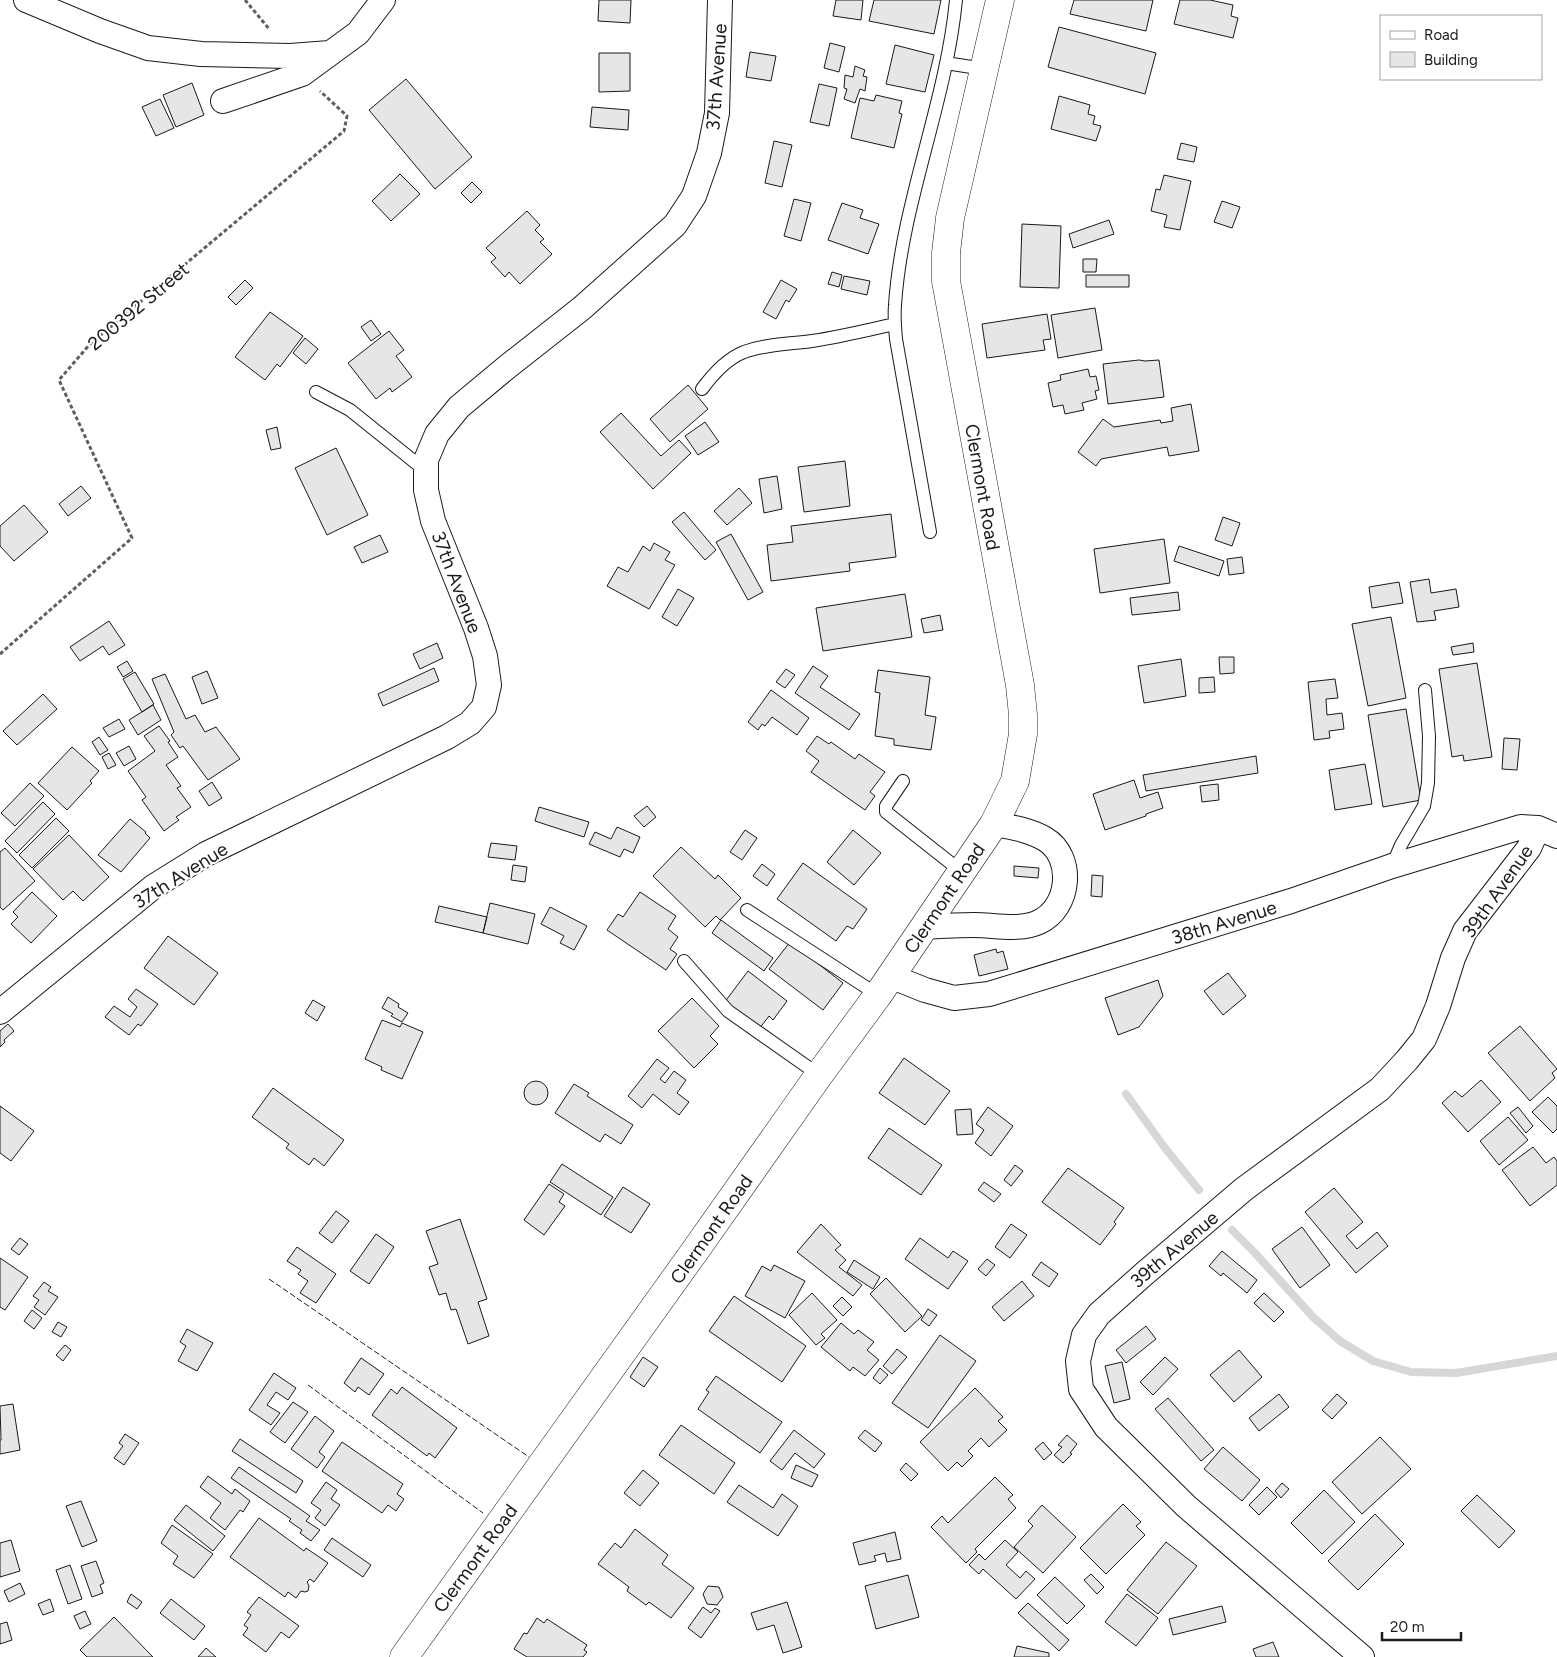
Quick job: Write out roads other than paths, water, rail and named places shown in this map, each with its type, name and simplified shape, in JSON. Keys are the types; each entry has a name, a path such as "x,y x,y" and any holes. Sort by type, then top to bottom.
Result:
{"street":[{"path":"26,0 100,31 148,48 201,54 290,56 330,53"},
{"path":"223,101 302,74 358,32 383,0"},
{"name":"37th Avenue","path":"0,1012 153,887 206,854 447,737 470,723 484,707 489,685 485,656 434,521 426,490 426,460 437,434 459,407 507,366 582,308 675,224 694,196 709,153 717,113 720,0"},
{"name":"Clermont Road","path":"404,1657 884,986 994,824 1016,780 1023,740 1024,715 1020,685 946,281 946,253 950,218 1000,0"},
{"path":"924,927 976,925 1023,927 1039,922 1052,913 1064,891 1064,864 1060,854 1046,840 1018,829 994,824"},
{"name":"38th Avenue","path":"884,986 925,990 954,998 989,994 1291,901 1392,866 1521,827 1547,832"},
{"name":"39th Avenue","path":"1362,1657 1186,1506 1106,1428 1081,1389 1078,1361 1084,1335 1099,1314 1244,1189 1380,1089 1407,1060 1428,1031 1453,958 1465,931 1529,848 1547,832"}],"lane":[{"path":"930,532 896,339 894,307 913,191 937,106 951,43 956,0"},
{"path":"946,63 984,69"},
{"path":"702,389 715,372 729,360 744,352 770,346 839,336 895,324"},
{"path":"316,392 350,410 426,471"},
{"path":"1392,866 1401,845 1424,806 1428,783 1429,736 1425,690"},
{"path":"903,781 886,806 886,812 962,872"},
{"path":"747,910 884,986"},
{"path":"684,961 726,1009 819,1075"}],"waterway":[{"path":"1126,1094 1165,1148 1199,1190"},
{"path":"1232,1230 1313,1317 1340,1341 1373,1361 1411,1372 1456,1373 1557,1356"}]}
